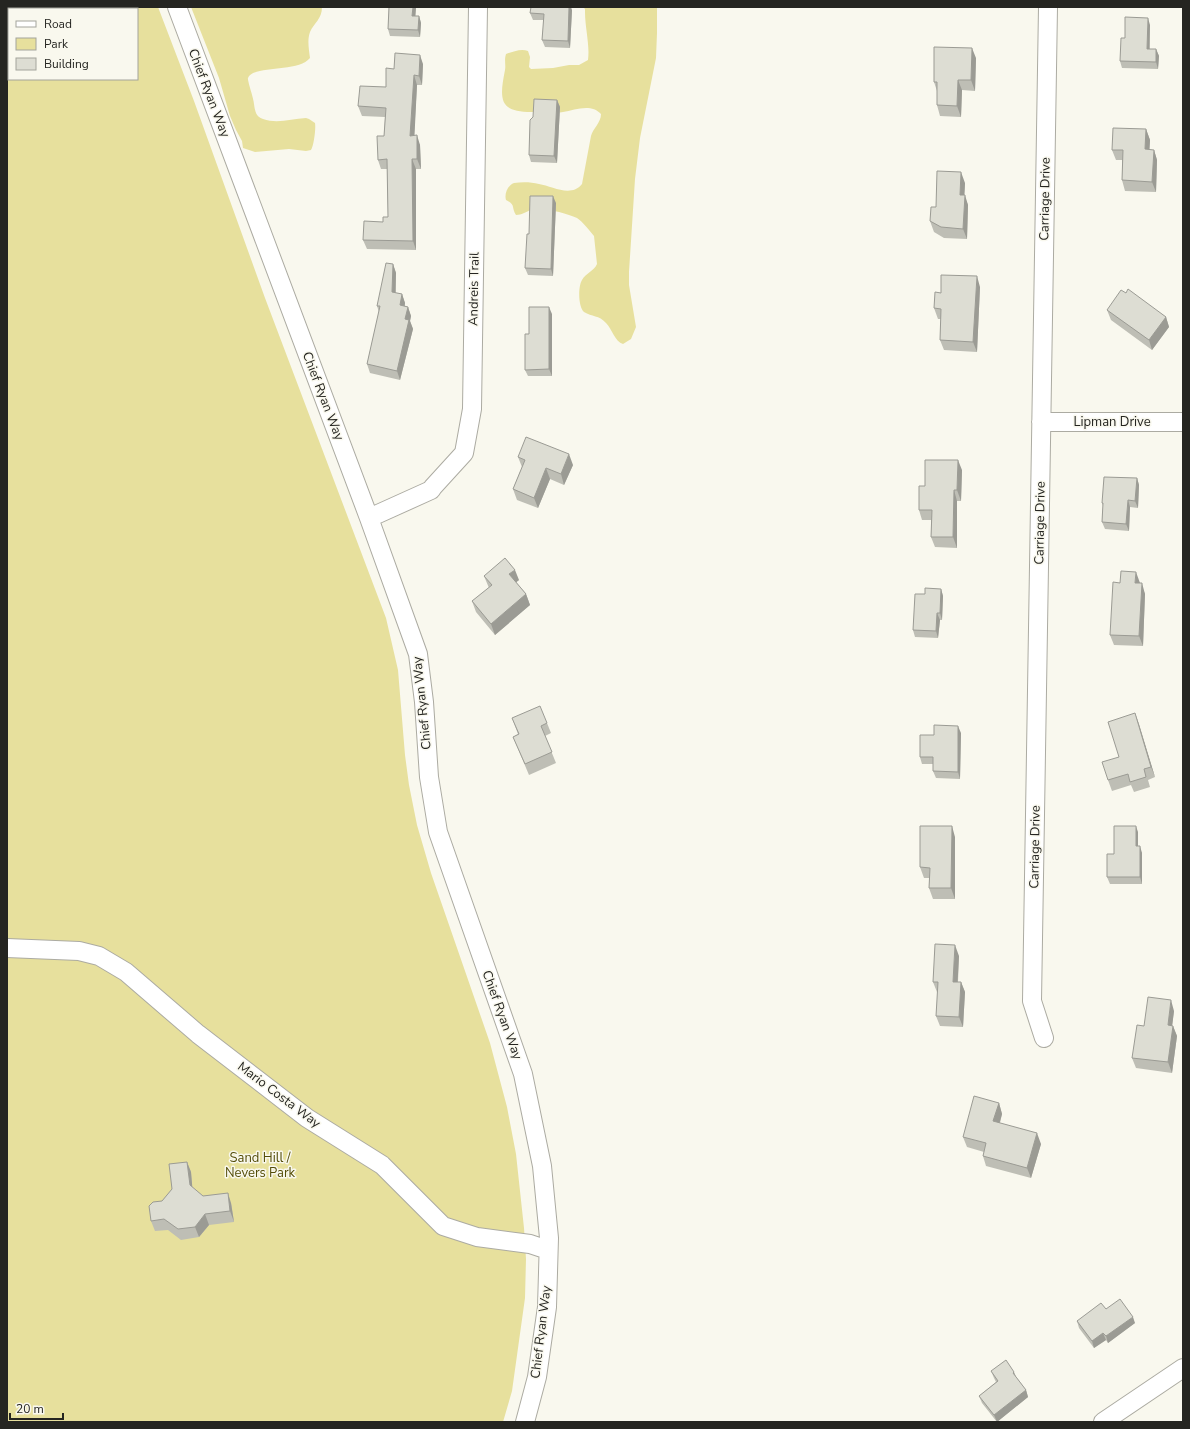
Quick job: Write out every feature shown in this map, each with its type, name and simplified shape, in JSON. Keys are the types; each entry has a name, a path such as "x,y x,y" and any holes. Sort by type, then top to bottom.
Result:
{"street":[{"name":"Chief Ryan Way","path":"177,7 369,518 418,654 424,702 429,777 438,832 523,1074 542,1166 548,1238 547,1307 538,1369 525,1422"},
{"name":"Andreis Trail","path":"369,518 431,490 464,453 472,409 478,7"},
{"name":"Carriage Drive","path":"1044,1038 1032,1000 1048,7"},
{"name":"Lipman Drive","path":"1041,422 1183,422"},
{"name":"Mario Costa Way","path":"7,948 79,951 99,956 126,972 198,1034 307,1118 382,1165 443,1226 478,1237 530,1244 548,1250"},
{"path":"1104,1422 1183,1368"}],"green space":[{"name":"Sand Hill / Nevers Park","path":"7,7 158,7 194,101 265,298 386,618 398,670 405,755 417,825 431,873 490,1043 507,1107 516,1154 526,1259 525,1298 512,1391 503,1422 7,1422"},
{"path":"191,7 322,7 321,15 309,35 308,45 310,58 304,63 296,66 258,72 251,74 248,78 255,111 261,118 279,121 306,118 315,123 311,150 306,151 289,149 255,152 243,148 242,141 230,116 219,78"},
{"path":"583,7 657,7 656,58 640,138 635,179 629,285 636,327 631,339 623,344 618,341 603,320 584,312 581,306 579,296 581,283 597,264 594,236 577,218 561,212 536,209 516,215 512,205 506,200 508,188 514,183 533,183 567,191 578,188 582,184 591,136 600,120 601,114 588,108 556,113 523,112 514,110 504,103 502,89 505,56 511,52 520,50 528,51 530,57 529,67 531,69 579,65 588,60 585,9"}],"building":[{"path":"389,7 413,7 412,16 419,16 418,30 388,29"},
{"path":"531,7 569,7 568,41 542,40 544,14 530,13"},
{"path":"1125,17 1148,18 1147,49 1156,49 1156,62 1120,61 1121,38 1125,38"},
{"path":"934,47 972,48 971,80 958,80 957,106 937,105 937,82 934,82"},
{"path":"395,53 420,55 419,76 414,75 410,136 417,135 417,159 412,159 413,241 363,240 364,221 383,222 383,217 388,217 387,159 378,160 377,136 384,136 386,108 358,106 360,86 386,87 386,68 394,69"},
{"path":"534,99 557,100 554,156 529,155 530,120 533,117"},
{"path":"1113,128 1146,129 1145,149 1154,150 1152,182 1122,180 1123,150 1112,150"},
{"path":"937,171 961,172 960,195 965,195 963,229 941,227 930,221 931,207 936,207"},
{"path":"530,196 553,196 551,269 525,268 527,234 529,234"},
{"path":"386,263 393,264 392,292 402,294 400,305 408,307 405,319 409,320 397,371 367,364 380,306 377,306"},
{"path":"941,275 977,276 973,342 940,340 941,309 934,308 935,292 941,293"},
{"path":"1128,289 1166,317 1149,340 1107,310 1121,290 1126,293"},
{"path":"529,307 549,307 549,369 525,370 525,334 529,334"},
{"path":"526,437 569,454 561,474 546,468 534,498 513,489 525,460 518,457"},
{"path":"925,460 958,460 957,490 954,490 953,537 931,537 932,510 919,510 919,486 925,486"},
{"path":"1104,477 1137,478 1135,501 1128,500 1126,524 1102,522"},
{"path":"505,558 515,570 509,574 526,594 491,624 472,601 492,585 484,576"},
{"path":"1121,571 1136,572 1135,583 1142,583 1139,636 1110,635 1113,582 1120,583"},
{"path":"925,588 941,589 940,613 937,613 936,631 913,630 915,594 925,594"},
{"path":"540,706 547,723 541,726 552,752 525,764 513,737 519,734 512,718"},
{"path":"1135,713 1151,767 1144,769 1146,777 1130,782 1128,774 1108,780 1102,762 1119,757 1108,722"},
{"path":"934,725 958,726 958,772 933,771 933,757 920,757 920,735 934,735"},
{"path":"920,826 952,826 951,888 929,888 930,868 920,867"},
{"path":"1114,826 1136,826 1136,846 1140,846 1140,877 1107,877 1107,854 1114,854"},
{"path":"935,944 955,945 953,982 961,982 959,1017 936,1016 938,982 933,982"},
{"path":"1148,997 1171,1000 1168,1025 1173,1026 1168,1062 1132,1058 1137,1025 1144,1026"},
{"path":"974,1096 999,1103 993,1121 1037,1133 1027,1168 983,1156 986,1143 963,1137"},
{"path":"187,1162 190,1185 203,1196 228,1193 230,1211 205,1214 195,1227 178,1229 164,1219 151,1221 149,1206 153,1202 162,1201 172,1189 169,1164"},
{"path":"1120,1299 1133,1317 1106,1336 1103,1333 1092,1341 1077,1321 1101,1303 1106,1309"},
{"path":"1006,1360 1014,1372 1013,1373 1026,1390 994,1415 979,1396 998,1381 991,1371"}]}
